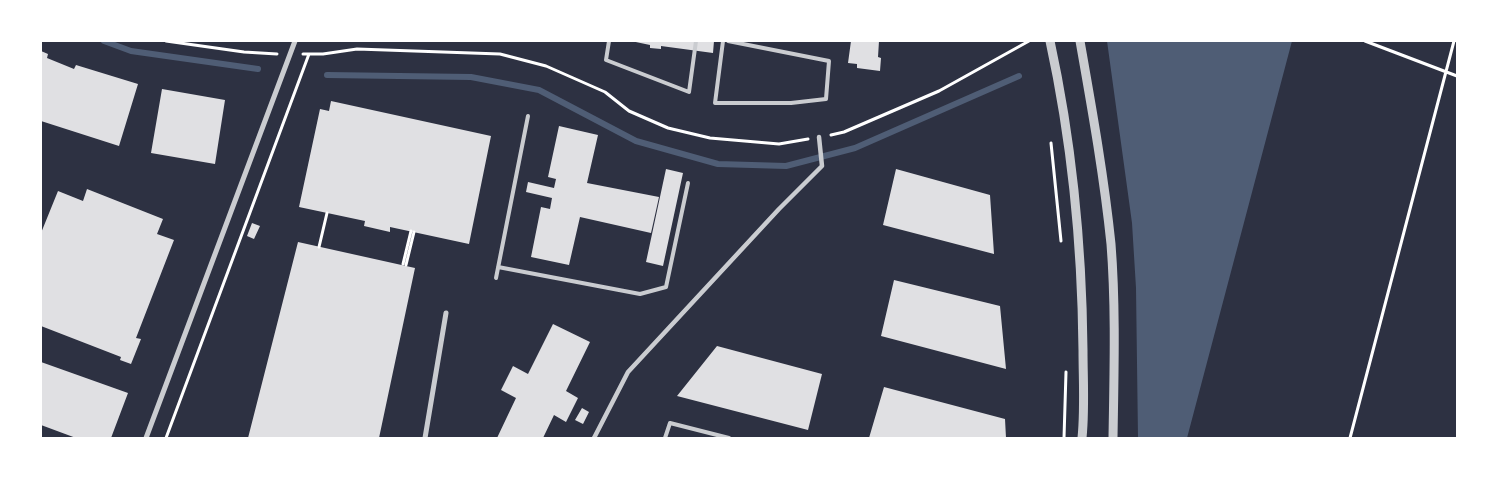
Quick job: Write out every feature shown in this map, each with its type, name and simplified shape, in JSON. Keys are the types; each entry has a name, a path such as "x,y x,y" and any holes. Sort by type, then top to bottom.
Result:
{"street":[{"path":"146,438 295,41"},
{"path":"1050,41 1062,94 1072,168 1082,292 1082,438"},
{"path":"1080,41 1099,145 1111,245 1114,336 1113,438"},
{"path":"594,438 628,372 772,216 822,166 820,137"},
{"path":"425,438 446,313"}],"lane":[{"path":"609,41 606,60 688,92 696,41"},
{"path":"723,41 714,103 791,103 826,99 829,61 728,41"},
{"path":"496,278 528,116"},
{"path":"498,267 640,294 666,287 688,183"},
{"path":"665,438 670,423 729,438"}],"path":[{"path":"166,41 244,52 290,54 357,49 500,54 546,66 605,92 629,111 668,128 710,138 779,144 844,132 939,91 1029,41"},
{"path":"1365,41 1457,76"},
{"path":"1350,438 1454,41"},
{"path":"166,438 309,54"},
{"path":"1050,136 1061,242"},
{"path":"319,247 327,213"},
{"path":"404,265 412,232"},
{"path":"1064,438 1066,368"}],"water":[{"path":"1107,41 1292,41 1187,438 1138,438 1136,288 1132,223"}],"building":[{"path":"631,41 714,41 713,53 661,46 661,49 650,48 650,45"},
{"path":"851,41 879,41 878,57 881,58 880,71 857,68 857,64 848,63"},
{"path":"41,51 48,54 47,58 74,69 76,65 138,84 119,146 41,121"},
{"path":"162,89 225,100 215,164 151,153"},
{"path":"331,101 491,136 469,244 390,227 390,232 364,226 365,221 299,207 320,109 329,111"},
{"path":"559,126 598,135 587,183 659,197 651,233 580,217 569,265 531,257 541,207 550,209 552,198 526,192 528,182 554,188 556,179 548,177"},
{"path":"666,169 683,173 663,266 646,262"},
{"path":"896,169 990,195 994,254 883,225"},
{"path":"87,189 163,219 157,234 174,240 136,338 141,339 131,364 120,360 121,357 41,326 41,233 58,191 83,201"},
{"path":"252,223 260,226 254,239 247,236"},
{"path":"298,242 415,268 379,438 248,438"},
{"path":"894,280 1000,306 1006,369 881,336"},
{"path":"553,324 590,342 566,391 578,398 566,422 554,415 543,438 497,438 516,398 501,390 513,366 528,374"},
{"path":"717,346 822,374 808,430 677,396"},
{"path":"41,362 128,393 111,438 76,438 41,425"},
{"path":"884,387 1005,419 1006,438 869,438"},
{"path":"582,408 589,412 583,424 575,420"}],"waterway":[{"path":"104,41 131,51 258,69"},
{"path":"327,75 471,77 539,90 636,141 718,164 786,166 855,148 1019,76"}]}
